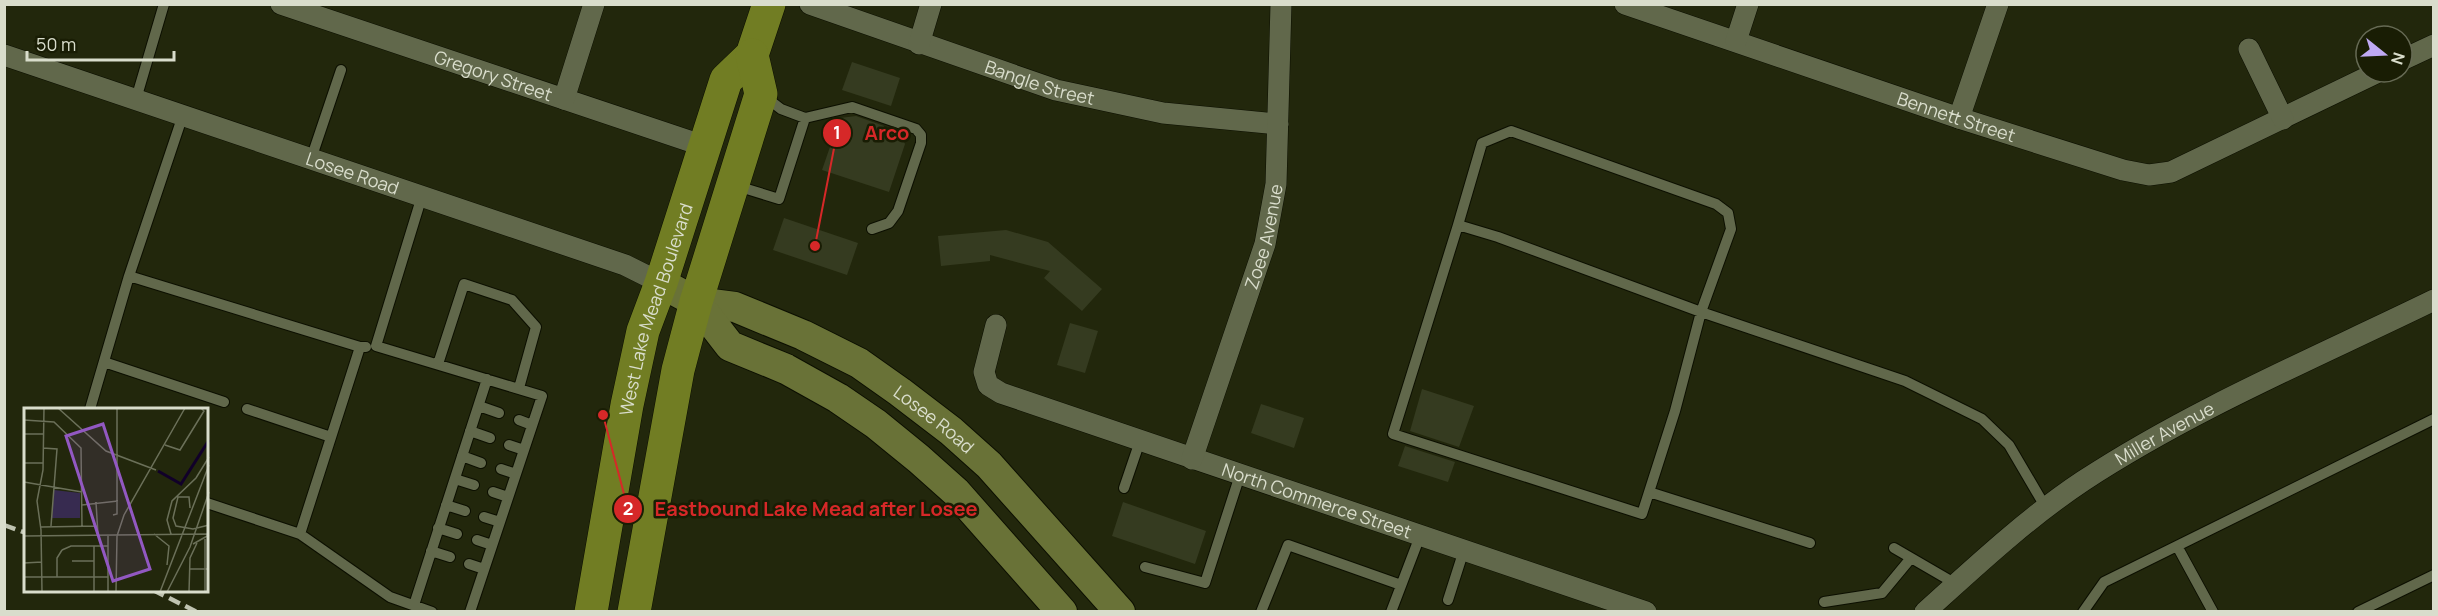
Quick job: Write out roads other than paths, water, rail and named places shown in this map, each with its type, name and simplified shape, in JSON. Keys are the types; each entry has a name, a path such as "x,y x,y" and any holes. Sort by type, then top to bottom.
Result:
{"main road":[{"name":"West Lake Mead Boulevard","path":"591,612 627,405 643,331 661,283 726,80 752,56 769,4"},
{"path":"752,56 761,94"},
{"name":"West Lake Mead Boulevard","path":"634,612 678,370 696,302 761,94"},
{"name":"Losee Road","path":"661,283 696,302 735,307 802,335 859,363 900,392 951,431 989,465 1120,612"},
{"name":"Losee Road","path":"696,302 730,346 786,369 838,398 876,424 920,459 956,492 1062,612"}],"street":[{"name":"Gregory Street","path":"281,4 704,146"},
{"path":"564,99 594,4"},
{"name":"Bangle Street","path":"810,4 1056,90 1163,113 1278,124"},
{"path":"919,44 931,4"},
{"name":"Zoee Avenue","path":"1192,459 1265,244 1276,184 1281,4"},
{"name":"Bennett Street","path":"1625,4 1959,118 2123,170 2149,175 2171,172 2354,84"},
{"path":"1736,41 1748,4"},
{"path":"1959,118 1998,4"},
{"path":"2414,54 2433,45"},
{"path":"2249,50 2283,119"},
{"name":"Losee Road","path":"4,55 625,265 661,283"},
{"name":"Miller Avenue","path":"1925,612 2007,538 2046,508 2081,483 2163,432 2433,300"},
{"name":"North Commerce Street","path":"996,325 984,372 988,385 1001,393 1646,612"}],"lane":[{"path":"136,99 164,4"},
{"path":"311,159 341,70"},
{"path":"761,94 781,109 805,118 852,107 916,129 921,135 921,143 898,211 889,223 872,229"},
{"path":"90,408 129,276 183,115"},
{"path":"733,185 779,199 805,118"},
{"path":"1511,131 1716,204 1728,213 1731,229 1701,312 1675,411 1642,513 1393,434 1482,143 1511,131"},
{"path":"376,346 422,196"},
{"path":"1458,225 1498,237 1701,312 1905,381 1982,419 2009,445 2046,508"},
{"path":"129,276 360,347 376,346 542,396 470,612"},
{"path":"438,364 464,284 512,300 536,327 519,388"},
{"path":"300,534 360,347"},
{"path":"104,362 224,402"},
{"path":"414,605 487,379"},
{"path":"479,406 499,413"},
{"path":"247,409 331,437"},
{"path":"2083,612 2104,582 2433,419"},
{"path":"519,420 532,425"},
{"path":"470,431 490,438"},
{"path":"1124,488 1140,441"},
{"path":"509,445 524,450"},
{"path":"462,456 481,463"},
{"path":"501,469 516,474"},
{"path":"1144,567 1205,583 1240,475"},
{"path":"455,478 474,485"},
{"path":"493,492 508,497"},
{"path":"1649,492 1810,543"},
{"path":"208,503 300,534 390,597 432,612"},
{"path":"446,505 465,511"},
{"path":"484,518 500,522"},
{"path":"438,528 457,534"},
{"path":"1390,612 1420,536"},
{"path":"477,540 492,545"},
{"path":"1261,612 1288,545 1401,585"},
{"path":"2177,546 2213,612"},
{"path":"1894,548 1956,584"},
{"path":"1448,600 1464,550"},
{"path":"431,551 450,557"},
{"path":"1824,602 1882,593 1911,558"},
{"path":"469,564 484,569"},
{"path":"2358,612 2433,575"}],"railway":[{"path":"4,525 24,532"},
{"path":"157,592 197,612"}],"place":[{"name":"Arco","path":"815,246"},
{"name":"Eastbound Lake Mead after Losee","path":"603,415"}]}
